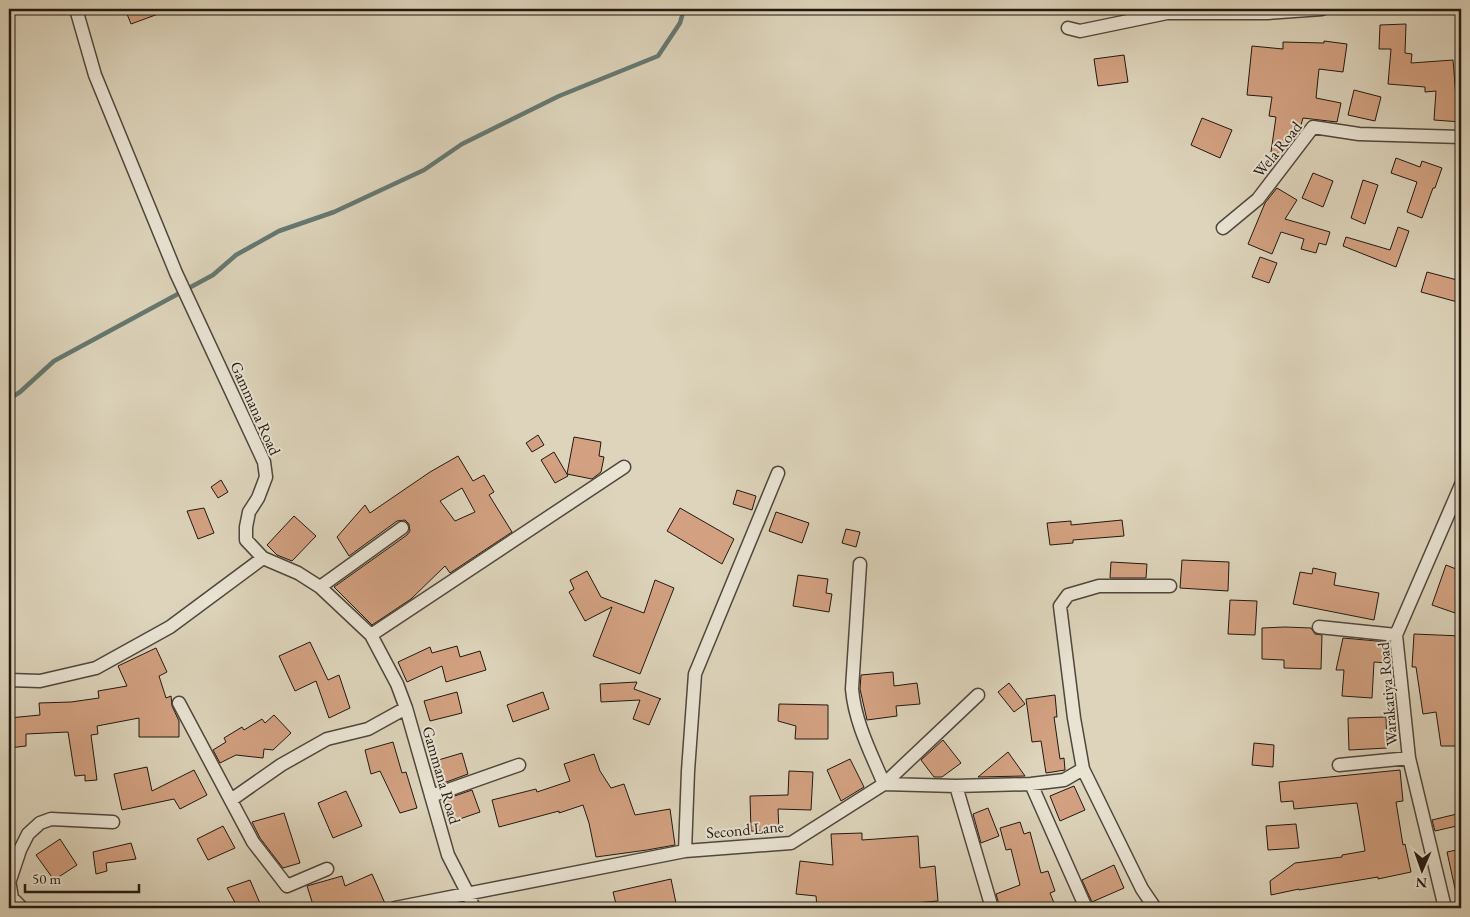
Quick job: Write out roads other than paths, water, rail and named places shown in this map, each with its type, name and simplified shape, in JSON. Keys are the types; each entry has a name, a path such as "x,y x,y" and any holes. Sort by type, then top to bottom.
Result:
{"street":[{"name":"Gammana Road","path":"76,9 95,75 184,291 264,462 266,477 258,498 248,512 246,540 263,558 298,573 320,587 371,635 397,684 406,708 448,855 474,908"},
{"path":"1068,28 1080,31 1167,13 1267,13 1322,9"},
{"name":"Wela Road","path":"1223,228 1258,199 1313,127 1359,134 1461,137"},
{"path":"371,635 624,468"},
{"path":"685,851 688,771 695,674 778,473"},
{"name":"Warakatiya Road","path":"1445,908 1409,758 1396,635 1461,485"},
{"path":"320,587 402,528"},
{"path":"9,680 40,681 96,668 170,627 263,558"},
{"path":"860,564 852,689 854,707 862,732 884,784 956,786 1031,784 1064,780 1083,769"},
{"path":"1155,908 1142,889 1083,769 1074,718 1060,606 1068,595 1099,586 1170,586"},
{"path":"1319,627 1396,635"},
{"name":"Second Lane","path":"396,908 685,851 791,843 884,784 978,695"},
{"path":"179,703 253,842 287,886 327,868"},
{"path":"231,800 281,765 327,740 368,729 406,708"},
{"path":"1339,765 1409,758"},
{"path":"431,796 519,765"},
{"path":"1031,784 1086,908"},
{"path":"956,786 992,908"},
{"path":"22,908 12,898 9,882 20,850 28,834 40,823 51,819 112,822"}],"waterway":[{"path":"9,399 20,392 54,361 213,275 236,255 279,231 334,212 424,170 462,144 559,96 658,56 680,23 684,9"}]}
